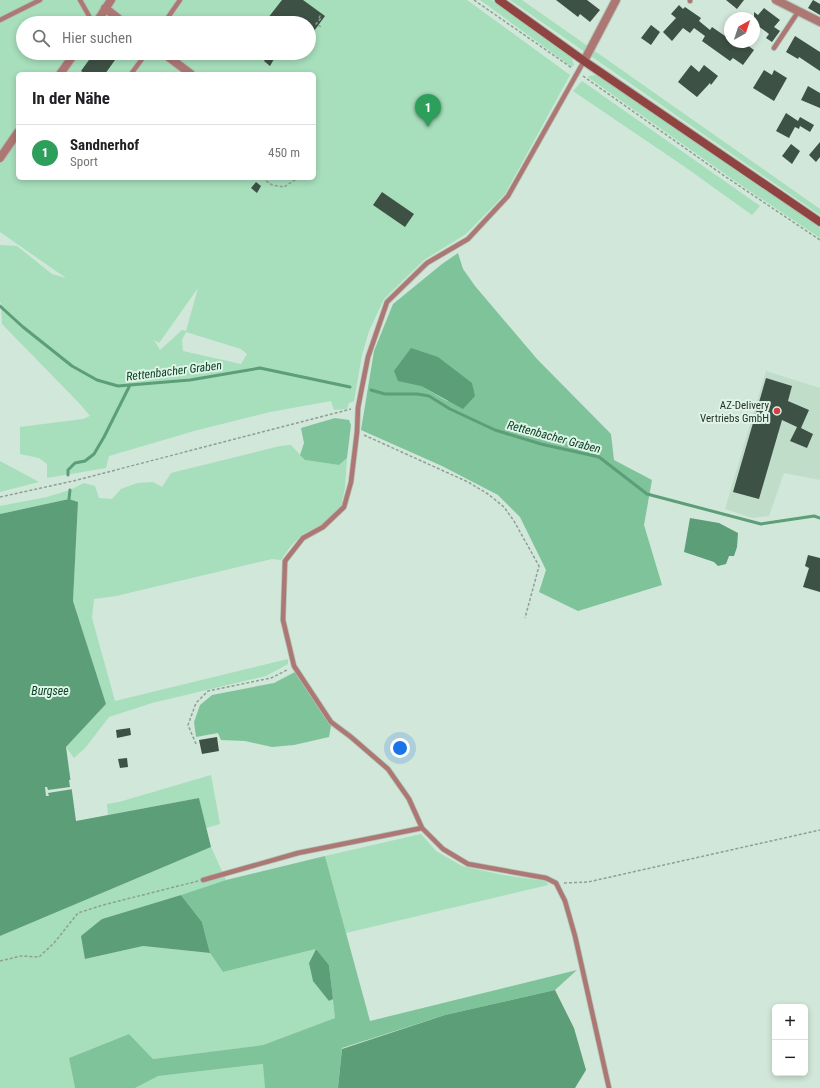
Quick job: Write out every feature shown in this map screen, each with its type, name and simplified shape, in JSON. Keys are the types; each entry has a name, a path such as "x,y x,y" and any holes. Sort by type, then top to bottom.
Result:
{"main road":[{"path":"499,0 584,61 820,222"}],"street":[{"path":"100,16 111,0"},
{"path":"776,0 820,22"},
{"path":"584,61 612,2"},
{"path":"105,8 115,16"},
{"path":"61,72 70,60"},
{"path":"173,60 188,72"},
{"path":"0,158 16,135"}],"lane":[{"path":"0,20 40,0"},
{"path":"80,0 90,16"},
{"path":"169,16 180,0"},
{"path":"774,48 798,12"},
{"path":"132,72 141,60"},
{"path":"584,61 508,196 468,239 427,263 387,302 368,357 358,408 357,432 351,482 344,507 323,527 303,538 285,560 284,620 294,666 331,722 350,736 388,770 409,799 422,828 443,849 468,864 546,878 556,883 565,901 575,936 609,1088"},
{"path":"203,880 298,853 422,828"}],"path":[{"path":"474,0 574,70"},
{"path":"319,18 320,16 322,18 316,24 321,27"},
{"path":"585,78 726,177 820,240"},
{"path":"265,180 272,185 284,188 295,180"},
{"path":"0,497 102,474 358,408"},
{"path":"357,432 468,482 488,494 504,507 514,521 540,566 525,618"},
{"path":"196,744 188,725 196,703 208,691 271,678 294,666"},
{"path":"556,883 588,882 820,830"},
{"path":"0,961 21,956 39,957 54,943 78,913 103,905 203,880"}],"shaded area":[{"path":"0,0 467,0 570,75 505,194 466,234 424,260 384,299 369,331 362,355 354,401 349,403 347,409 334,410 331,401 270,412 194,431 109,456 106,468 47,478 47,464 39,458 20,454 20,427 83,419 90,416 2,324 0,302 0,245 17,246 52,274 66,278 0,232","holes":["198,288 186,331 182,330 160,350 154,340 159,343","186,332 241,349 247,354 241,364 183,351 182,340"]},
{"path":"480,0 492,0 571,56 574,65 572,67"},
{"path":"510,0 522,0 820,209 820,215"},
{"path":"597,75 820,228 820,238 735,181 588,76"},
{"path":"582,81 760,206 752,215 685,167 573,91"},
{"path":"458,253 463,269 475,286 537,359 611,434 614,460 652,480 644,525 662,585 578,611 539,592 546,570 520,517 498,495 442,466 361,430 374,351 393,304 442,264","holes":["421,386 475,396 447,401"]},
{"path":"766,371 820,388 820,480 784,473 769,516 752,518 725,509"},
{"path":"335,418 349,420 351,425 347,458 339,465 305,460 300,455 304,443 301,428"},
{"path":"291,445 305,460 339,465 347,458 345,488 341,506 324,523 303,534 290,547 281,560 272,559 116,596 94,599 92,618 115,701 288,659 288,664 266,676 152,703 109,717 86,747 74,758 66,747 106,704 73,601 78,502 69,499 0,514 0,506 47,497 70,490 84,483 95,486 99,498 112,499 121,489 137,483 153,482 162,487 171,473 280,446"},
{"path":"0,461 39,482 0,492"},
{"path":"295,672 331,726 329,737 294,745 272,747 245,741 221,740 218,733 196,737 194,722 200,705 212,695 274,683"},
{"path":"211,775 220,824 206,828 199,798 108,815 107,804 119,802"},
{"path":"421,834 436,851 462,866 503,875 546,881 548,885 346,933 325,856"},
{"path":"211,847 226,880 102,919 85,959 143,946 210,953 223,972 316,949 309,963 329,1001 333,999 335,1018 263,1045 153,1059 129,1034 69,1058 75,1088 0,1088 0,936"},
{"path":"325,856 370,1021 577,970 555,990 445,1015 342,1048 338,1088 265,1088 263,1064 158,1076 135,1088 75,1088 69,1058 129,1034 153,1059 263,1045 335,1018 329,965 316,949 223,972 210,953 202,922 181,895 226,880"},
{"path":"264,1064 265,1088 135,1088 157,1076"}],"water":[{"path":"411,348 438,357 472,383 475,396 463,409 421,386 398,381 394,371"},
{"name":"Burgsee","path":"69,499 78,502 73,601 106,704 66,747 76,821 199,798 211,847 0,936 0,514"},
{"path":"690,518 719,523 738,533 737,547 734,556 729,556 726,564 718,566 714,562 684,552"},
{"path":"181,895 202,922 210,953 143,946 85,959 81,936 102,919"},
{"path":"316,949 329,965 333,999 329,1001 313,981 309,963"},
{"path":"555,990 574,1028 586,1070 575,1088 338,1088 342,1049 445,1015"}],"pier":[{"path":"69,780 72,780 73,789 48,793 49,796 46,796 45,787 47,787 48,790 70,787"}],"building":[{"path":"282,0 303,0 325,16 316,28 316,16 269,16"},
{"path":"556,0 587,0 600,10 590,22 580,14 578,17"},
{"path":"726,0 744,0 737,9"},
{"path":"813,0 820,4 820,15 808,8"},
{"path":"679,5 683,9 685,7 701,18 699,21 710,30 712,27 724,35 724,48 751,48 754,50 743,65 733,58 730,61 702,41 705,36 694,28 690,33 683,28 672,41 663,32 676,18 671,14"},
{"path":"764,8 780,20 774,27 780,31 772,42 766,38 769,34 760,27 760,13"},
{"path":"651,25 660,32 651,45 641,38"},
{"path":"795,36 820,52 820,71 799,57 798,59 786,52"},
{"path":"89,60 115,60 106,72 81,71"},
{"path":"265,60 273,60 270,66"},
{"path":"691,65 699,72 704,65 718,76 711,85 710,83 697,97 678,82"},
{"path":"764,70 772,75 774,70 787,78 774,101 753,88"},
{"path":"808,86 820,93 820,108 801,100"},
{"path":"786,113 798,121 800,117 814,125 810,132 800,126 799,129 795,127 789,138 776,131"},
{"path":"820,142 820,157 816,162 809,155"},
{"path":"791,144 800,151 792,164 782,156"},
{"path":"256,182 261,186 257,193 251,188"},
{"path":"382,192 414,214 405,227 373,205"},
{"path":"766,378 792,386 788,401 809,410 801,428 813,434 807,448 790,441 797,427 782,420 759,499 733,492"},
{"path":"808,555 820,558 820,592 803,587 809,568 805,566"},
{"path":"130,728 131,735 117,738 116,730"},
{"path":"217,737 219,751 202,754 199,740"},
{"path":"127,758 128,767 120,768 118,759"}],"waterway":[{"name":"Rettenbacher Graben","path":"0,306 23,327 72,366 97,380 118,386 190,380 260,368 350,387"},
{"path":"68,475 68,470 75,463 85,461 94,454 130,385"},
{"name":"Rettenbacher Graben","path":"371,390 385,394 417,394 429,396 450,409 495,430 541,444 599,457 647,494 761,524 814,516 820,518"},
{"path":"69,499 70,490"}],"place":[{"name":"Sandnerhof","path":"428,127"},
{"name":"AZ-Delivery Vertriebs GmbH","path":"777,411"}]}
